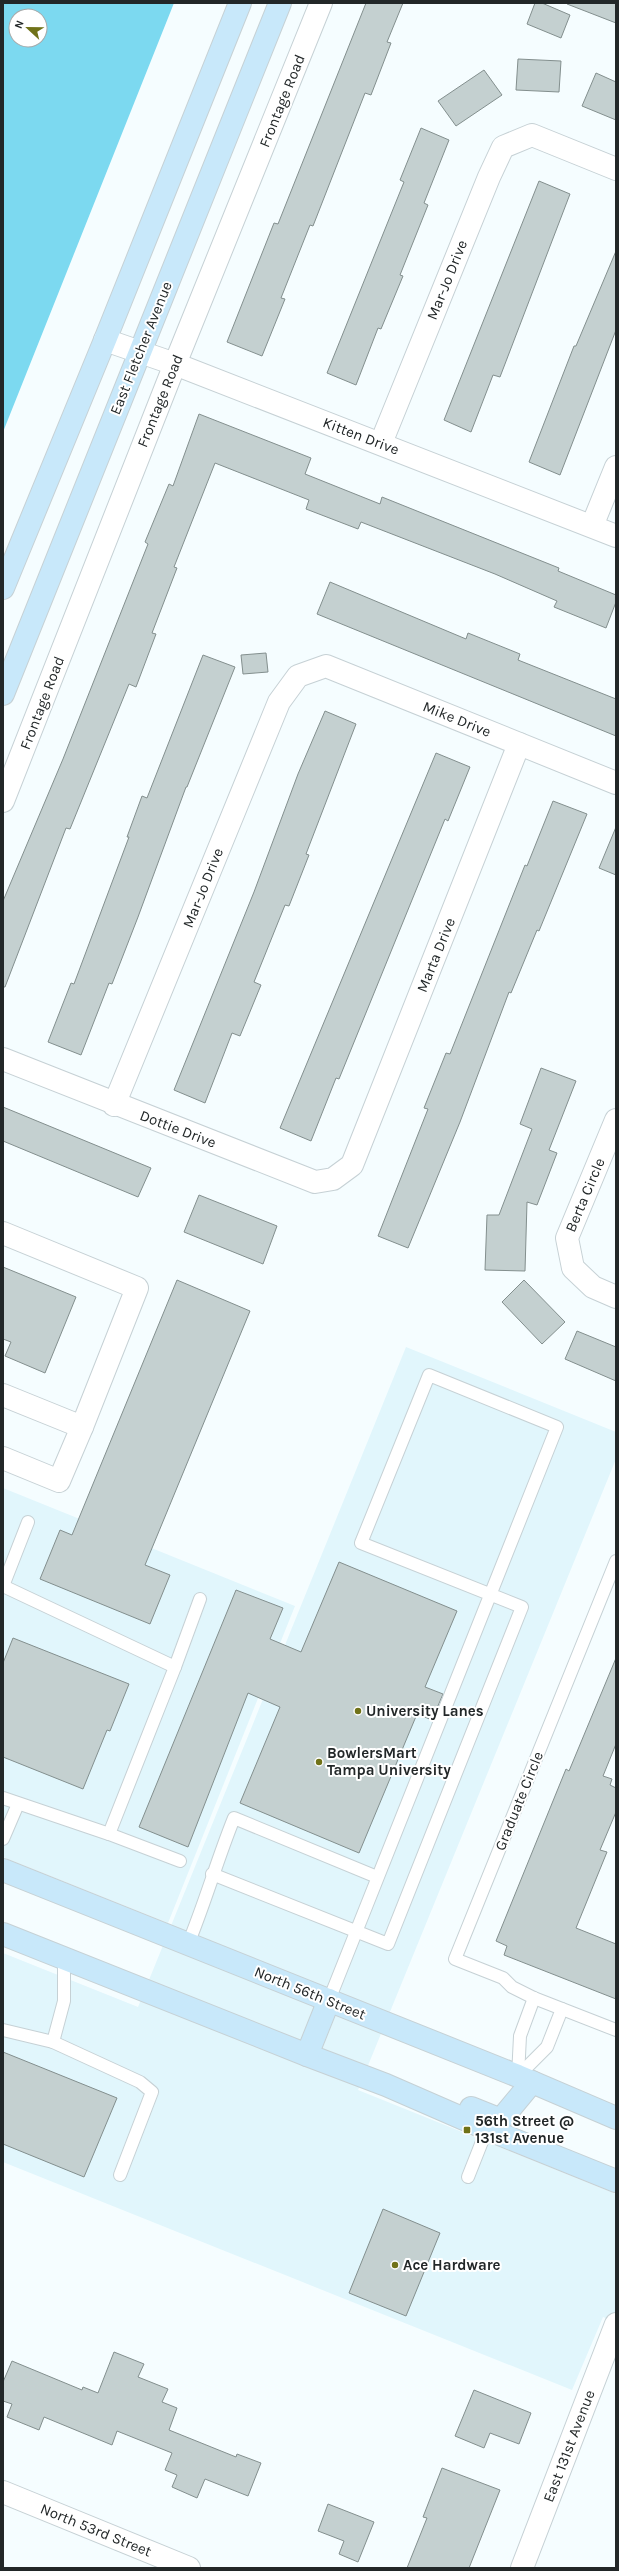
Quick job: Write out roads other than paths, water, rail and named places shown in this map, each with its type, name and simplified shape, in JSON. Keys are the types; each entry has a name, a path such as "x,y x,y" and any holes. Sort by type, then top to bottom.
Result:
{"main road":[{"path":"3,588 105,340 240,3"},
{"name":"East Fletcher Avenue","path":"3,694 280,3"},
{"name":"North 56th Street","path":"3,1870 525,2079 616,2118"},
{"path":"3,1934 386,2085 487,2129 616,2181"},
{"path":"307,2055 328,2000"},
{"path":"386,2085 416,2087 496,2118 503,2117 508,2112 525,2079"}],"street":[{"name":"Frontage Road","path":"3,801 175,364 321,3"},
{"name":"Mar-Jo Drive","path":"381,443 489,176 503,147 532,135 616,169"},
{"name":"Kitten Drive","path":"105,340 175,364 381,443 616,536"},
{"path":"592,526 616,467"},
{"name":"Mike Drive","path":"298,676 326,666 616,783"},
{"name":"Mar-Jo Drive","path":"114,1105 279,702 298,676"},
{"name":"Marta Drive","path":"352,1165 519,744"},
{"name":"Dottie Drive","path":"3,1059 114,1105 315,1182 332,1179 352,1165"},
{"name":"Berta Circle","path":"616,1120 567,1238 573,1268 593,1287 616,1297"},
{"path":"3,1233 137,1288 59,1481 3,1458"},
{"path":"3,1395 82,1427"},
{"name":"East 131st Avenue","path":"522,2568 616,2324"},
{"name":"North 53rd Street","path":"3,2492 189,2568"}],"lane":[{"path":"212,1874 356,1931 388,1944 522,1607 490,1595 362,1542 429,1375 557,1427 490,1595 378,1877 356,1931 328,2000"},
{"path":"28,1522 3,1586 175,1667"},
{"name":"Graduate Circle","path":"616,1561 613,1576 456,1960 503,1978 512,1987 534,1998 616,2030"},
{"path":"109,1834 175,1667 200,1599"},
{"path":"3,1798 109,1834 180,1861"},
{"path":"3,1839 18,1804"},
{"path":"188,1944 208,1894 212,1874 234,1818 378,1877"},
{"path":"53,2042 64,2001 64,1958"},
{"path":"525,2079 520,2036 534,1998"},
{"path":"525,2079 547,2047 562,2009"},
{"path":"3,2030 53,2042 140,2082 152,2092 120,2174"},
{"path":"468,2177 487,2129"}],"place":[{"name":"University Lanes","path":"358,1711"},
{"name":"BowlersMart Tampa University","path":"319,1762"},
{"name":"56th Street @ 131st Avenue","path":"467,2130"},
{"name":"Ace Hardware","path":"395,2265"}]}
